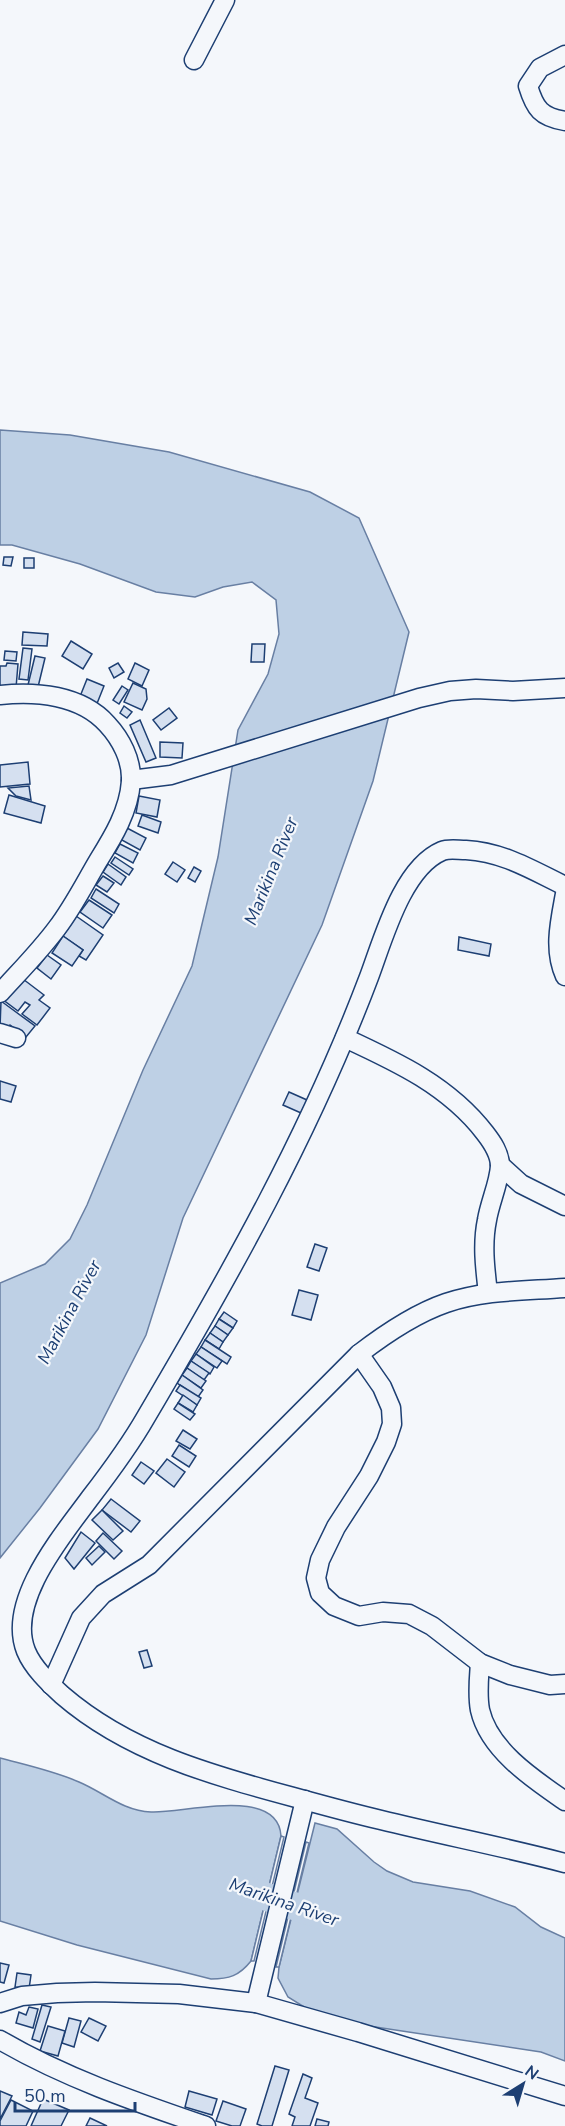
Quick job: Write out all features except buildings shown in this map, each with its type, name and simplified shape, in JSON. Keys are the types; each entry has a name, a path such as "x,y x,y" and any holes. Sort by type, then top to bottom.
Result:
{"street":[{"path":"194,60 225,0"},
{"path":"565,55 540,68 528,86 534,104 550,118 565,121"},
{"path":"131,780 156,778 186,771 450,691 565,688"},
{"path":"0,695 20,693 48,695 80,705 103,719 119,737 127,756 131,780 119,824 84,885 58,927 0,993"},
{"path":"565,886 520,863 492,853 445,849 428,859 412,878 394,912 328,1081 261,1216 143,1422 46,1561 31,1589 21,1622 25,1650 36,1668 51,1685 80,1710 108,1729 146,1749 227,1779 304,1800 565,1863"},
{"path":"565,894 558,937 561,968 565,976"},
{"path":"345,1038 407,1067 442,1089 473,1118 495,1146 500,1165 483,1249 488,1293"},
{"path":"500,1165 521,1184 565,1206"},
{"path":"51,1685 81,1618 104,1594 149,1565 359,1354 385,1334 420,1314 446,1303 488,1293 565,1288"},
{"path":"359,1354 382,1387 391,1408 392,1424 369,1476 336,1527 320,1560 316,1578 320,1593 334,1606 359,1616 383,1612 409,1614 432,1626 480,1663 510,1675 550,1685 565,1684"},
{"path":"480,1663 478,1691 480,1710 489,1734 536,1781 565,1801"},
{"path":"256,2002 304,1800"},
{"path":"0,2003 22,1996 95,1992 179,1994 256,2002 565,2096"},
{"path":"0,2040 121,2098 206,2126"}],"water":[{"path":"0,430 70,435 169,452 310,492 359,518 409,632 373,781 322,925 183,1218 146,1335 98,1429 0,1558 0,1283 45,1264 70,1239 87,1205 143,1070 192,966 218,857 238,730 268,674 279,634 276,600 252,582 223,587 195,597 156,592 80,564 12,545 0,545"},
{"path":"0,1758 69,1778 122,1805 141,1811 166,1812 205,1807 247,1807 264,1811 276,1820 281,1836 251,1961 233,1976 211,1979 77,1945 0,1921"},
{"path":"315,1823 337,1829 387,1871 413,1882 470,1891 515,1907 541,1927 565,1938 565,2061 541,2052 349,2023 309,2010 288,1997 278,1978 279,1967"}],"pier":[{"path":"281,1836 284,1837 254,1961 251,1961"},
{"path":"306,1842 309,1843 279,1967 276,1967"}],"waterway":[{"name":"Marikina River","path":"231,1885 330,1918"}]}
